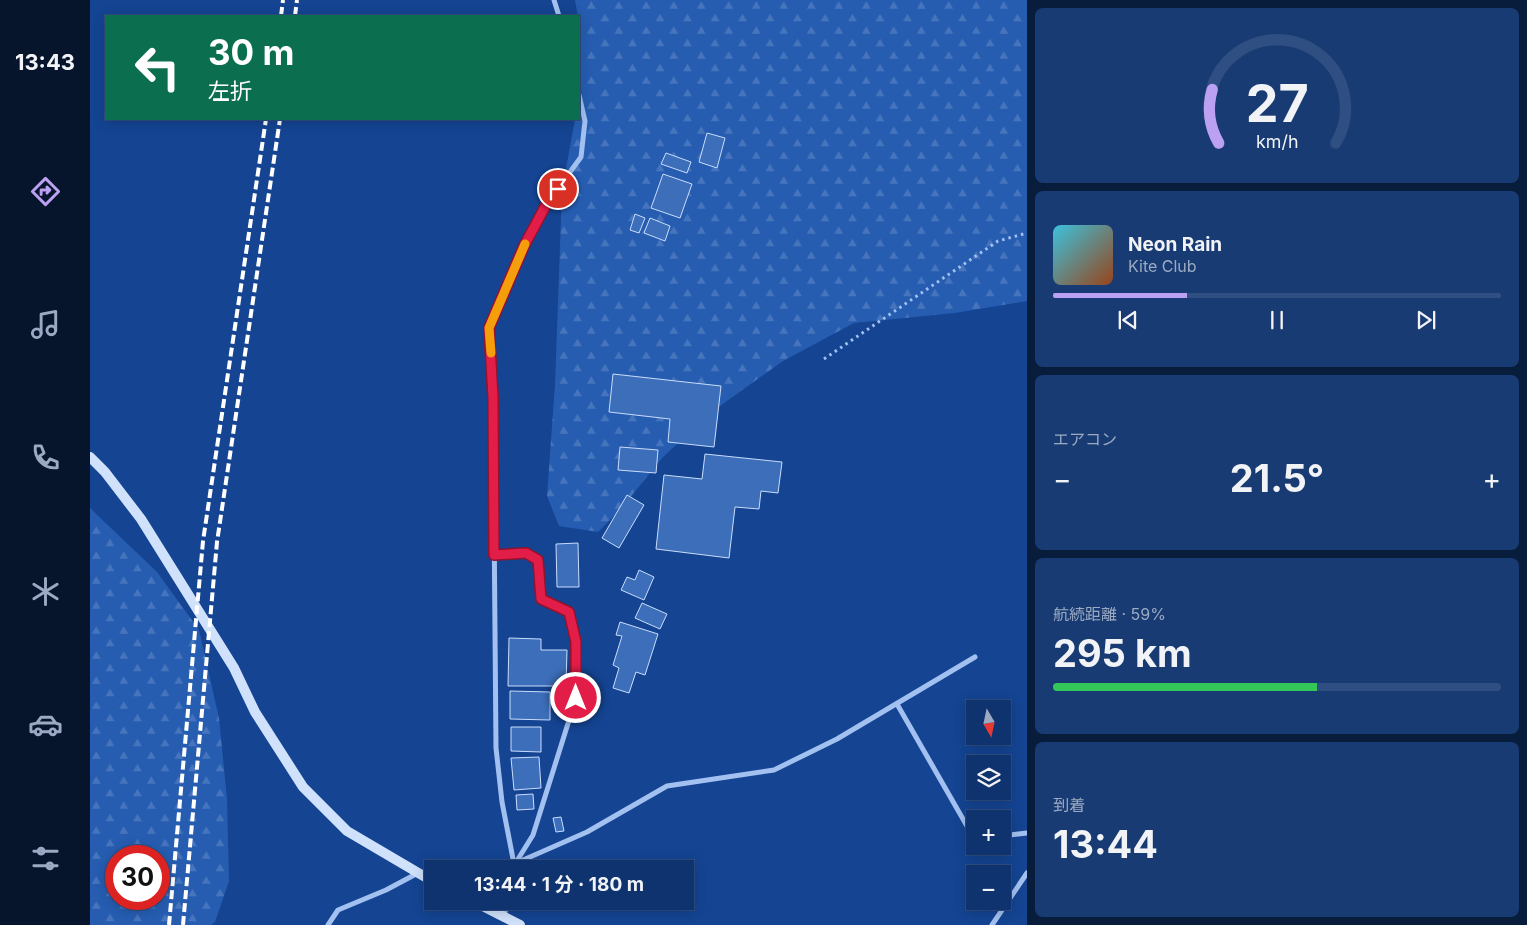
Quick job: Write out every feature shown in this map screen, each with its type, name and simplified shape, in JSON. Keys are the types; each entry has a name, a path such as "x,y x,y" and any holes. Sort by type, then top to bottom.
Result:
{"street":[{"path":"554,0 560,15"},
{"path":"513,860 502,802 496,748 493,397 489,328 528,238 546,205 581,157 585,121 580,99"},
{"path":"90,457 141,519 234,668 255,712 304,787 347,831 424,876"},
{"path":"494,555 526,553 538,560 541,599 569,612 576,642 576,698 533,835 518,860"},
{"path":"527,860 586,832 667,786 774,770 838,739 975,657"},
{"path":"897,704 966,824"},
{"path":"1011,835 1027,834"},
{"path":"328,925 338,910 386,890 418,873"},
{"path":"992,925 1027,873"},
{"path":"490,910 520,925"},
{"path":"504,917 505,910"}],"path":[{"path":"824,359 998,241 1027,234"}],"green space":[{"path":"575,0 1027,0 1027,301 955,313 854,323 783,361 713,411 663,457 620,510 598,532 559,526 547,496 555,385 562,191 575,120 580,120 581,33 580,15 578,15"},
{"path":"90,508 157,572 199,630 219,718 227,799 229,881 215,922 211,925 90,925"}],"building":[{"path":"707,133 725,138 717,168 699,162"},
{"path":"666,153 691,162 687,173 661,164"},
{"path":"663,174 692,184 680,218 651,208"},
{"path":"635,214 645,218 639,233 630,230"},
{"path":"650,218 670,226 665,241 644,233"},
{"path":"613,374 721,386 714,447 668,442 670,419 609,412"},
{"path":"620,447 658,450 656,473 618,470"},
{"path":"705,454 782,462 778,493 761,491 759,509 735,507 729,558 656,549 664,475 702,479"},
{"path":"627,495 644,505 619,548 602,538"},
{"path":"578,543 579,587 557,587 556,544"},
{"path":"639,570 654,577 644,600 621,590 627,577 635,580"},
{"path":"642,603 667,614 660,629 635,618"},
{"path":"620,622 658,634 645,675 636,672 629,693 613,688 619,668 613,665 622,636 616,635"},
{"path":"509,638 541,639 541,650 567,650 566,686 508,686"},
{"path":"510,691 550,692 550,720 510,719"},
{"path":"511,727 541,727 541,752 511,751"},
{"path":"539,757 541,788 514,790 511,758"},
{"path":"533,794 534,809 517,810 516,795"},
{"path":"561,817 564,831 556,832 553,818"}],"railway":[{"path":"281,15 283,0"},
{"path":"295,15 297,0"},
{"path":"169,925 203,541 266,120"},
{"path":"183,925 217,542 280,120"}],"slow traffic":[{"path":"491,353 489,328 525,244"}],"route":[{"path":"558,189 546,205 524,246 489,328 493,397 494,555 526,553 538,560 541,599 569,612 576,642 576,698"}]}
